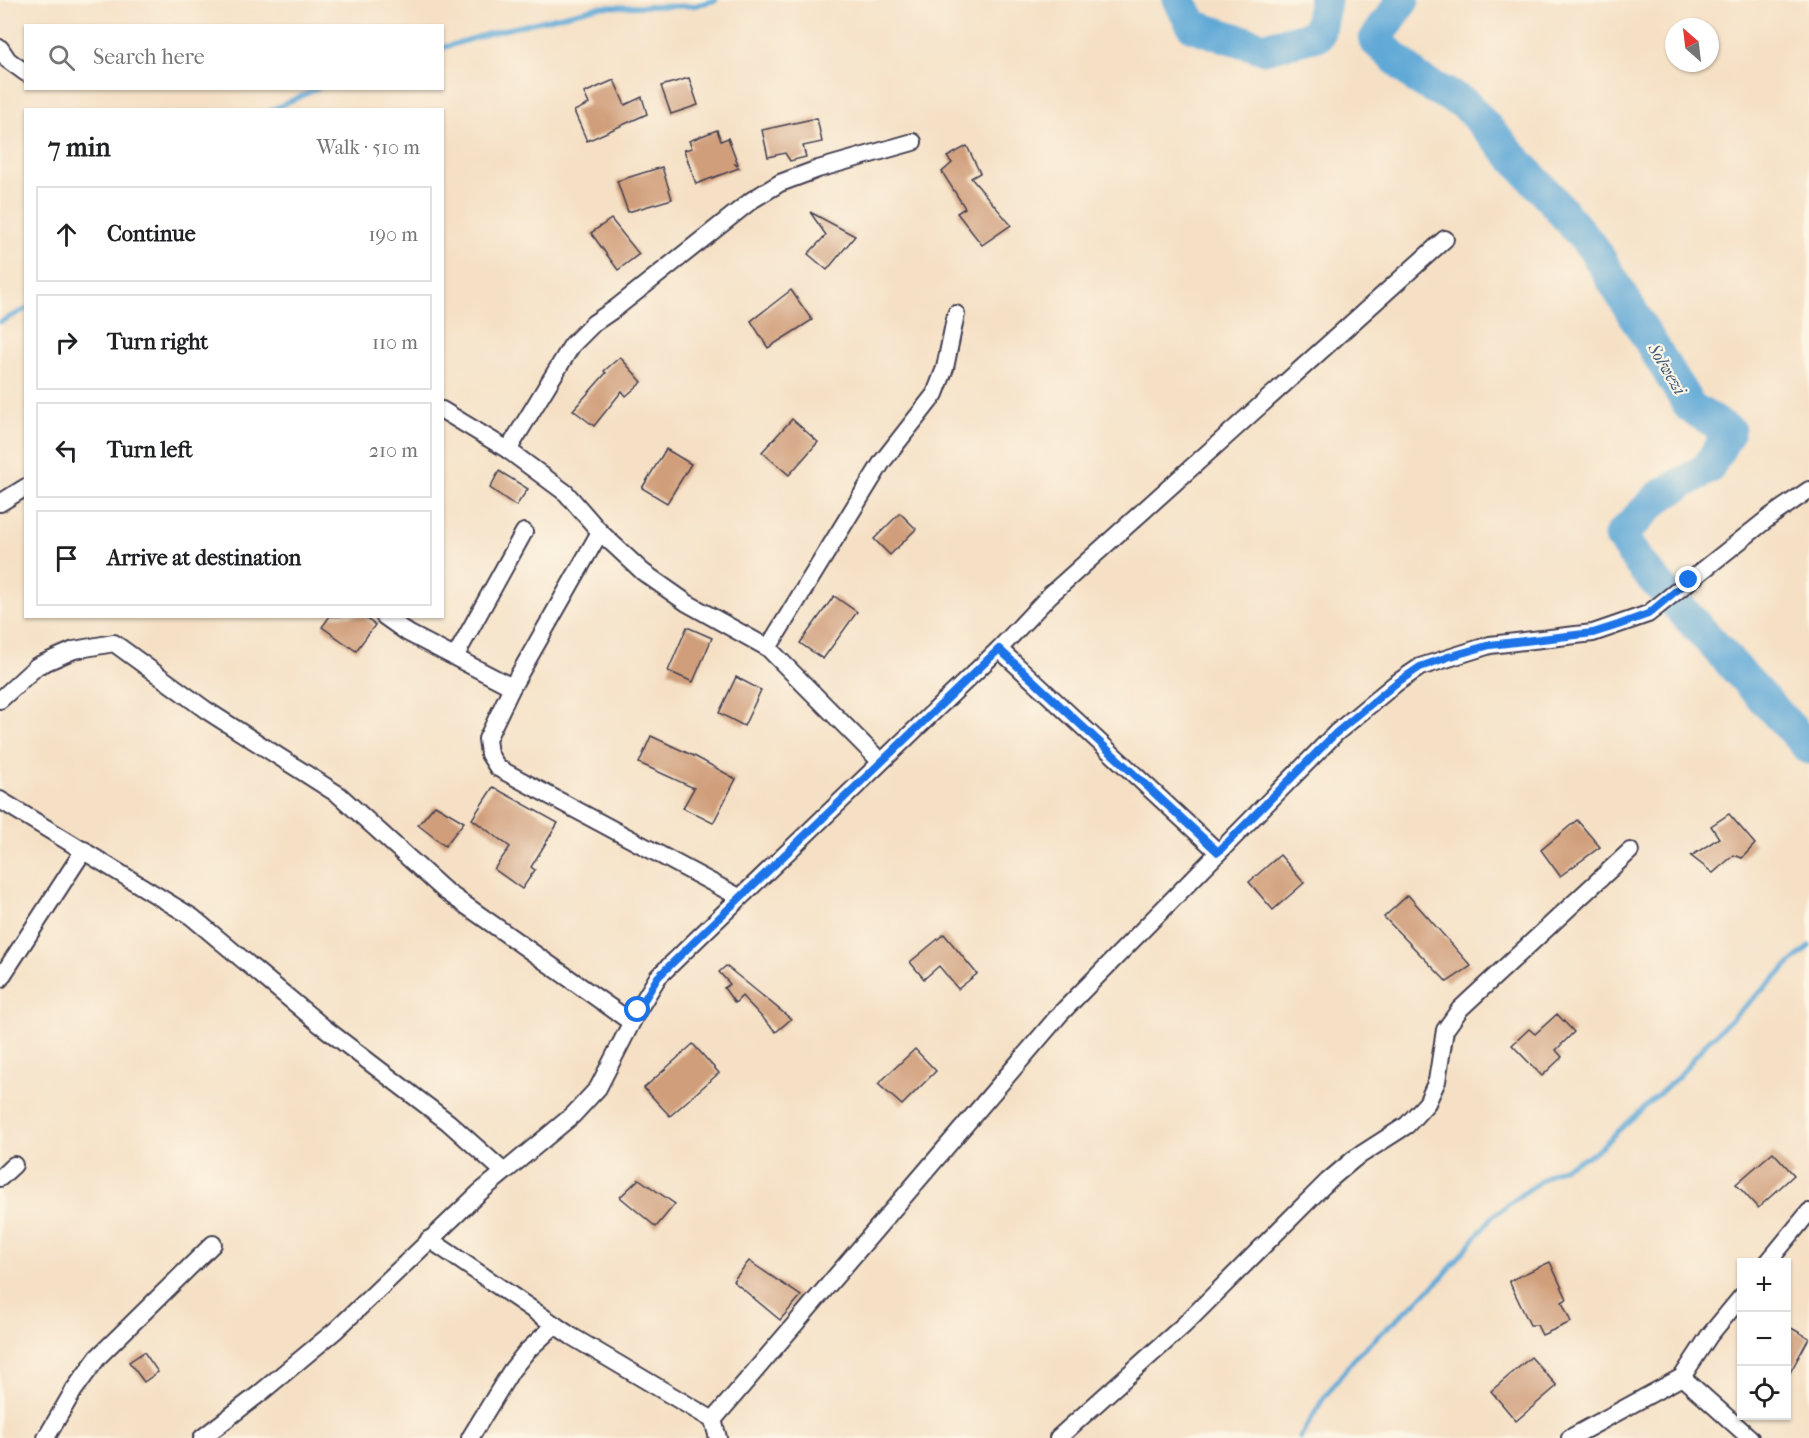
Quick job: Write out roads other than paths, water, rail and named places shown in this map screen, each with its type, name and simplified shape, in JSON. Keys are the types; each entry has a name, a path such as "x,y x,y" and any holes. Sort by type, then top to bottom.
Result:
{"street":[{"path":"0,48 8,60 24,72"},
{"path":"508,450 572,345 594,323 752,200 780,183 818,169 913,142"},
{"path":"202,1438 260,1394 336,1330 479,1193 573,1115 598,1088 658,977 999,649 1050,595 1241,420 1445,239"},
{"path":"768,648 882,462 935,394 945,368 956,314"},
{"path":"444,411 508,450 566,493 600,532 643,572 678,597 768,648 880,762"},
{"path":"0,503 24,488"},
{"path":"712,1420 1060,1014 1336,733 1395,684 1420,667 1490,645 1593,633 1648,614 1771,516 1809,490"},
{"path":"455,657 524,532"},
{"path":"600,532 512,687 486,739 489,754 498,768 739,897"},
{"path":"387,618 408,633 512,687"},
{"path":"0,700 37,666 74,650 114,643 206,710 339,795 444,890 632,1022"},
{"path":"999,649 1218,852"},
{"path":"0,800 192,917 322,1026 448,1122 504,1172"},
{"path":"0,979 84,850"},
{"path":"1058,1438 1184,1325 1328,1181 1354,1159 1407,1125 1427,1103 1437,1081 1445,1030 1460,1009 1630,851"},
{"path":"0,1178 14,1164"},
{"path":"1772,1258 1809,1212"},
{"path":"429,1239 555,1325 712,1420 718,1438"},
{"path":"46,1438 74,1390 98,1358 213,1244"},
{"path":"1570,1438 1682,1377 1709,1336 1737,1302"},
{"path":"470,1438 526,1352 555,1325"},
{"path":"1682,1377 1750,1438"}],"waterway":[{"path":"444,47 491,33 599,7 693,6 716,0"},
{"name":"Solwezi","path":"1179,0 1193,26 1264,48 1318,35 1325,0"},
{"name":"Solwezi","path":"1403,0 1375,40 1419,80 1465,104 1548,195 1593,248 1690,407 1729,431 1708,468 1659,497 1620,536 1644,569 1809,748"},
{"path":"275,108 315,90"},
{"path":"0,322 24,310"},
{"path":"1300,1438 1323,1399 1356,1356 1440,1280 1494,1215 1550,1174 1594,1153 1680,1075 1707,1042 1809,946"}]}
